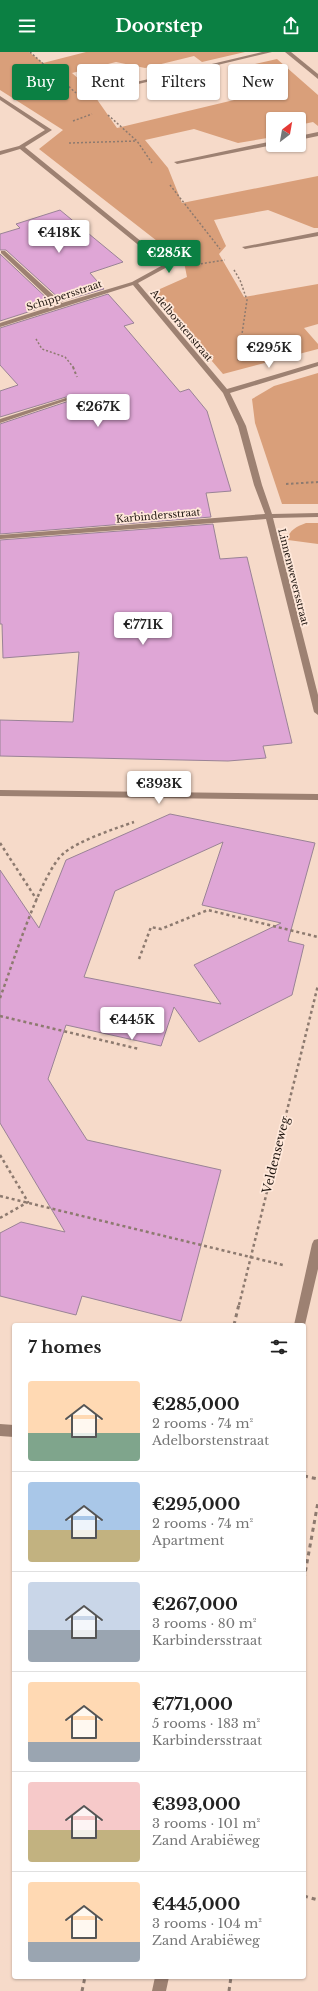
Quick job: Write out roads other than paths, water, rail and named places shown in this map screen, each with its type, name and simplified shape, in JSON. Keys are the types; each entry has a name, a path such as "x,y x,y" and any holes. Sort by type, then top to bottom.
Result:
{"street":[{"path":"139,83 269,52"},
{"path":"288,52 318,77"},
{"path":"0,98 49,130 21,146 0,154"},
{"path":"306,137 318,134"},
{"path":"177,162 266,144"},
{"name":"Adelborstenstraat","path":"21,146 167,265 134,283 226,392 242,426 258,485 269,516"},
{"path":"245,246 318,234"},
{"path":"3,252 62,306"},
{"name":"Schippersstraat","path":"0,325 134,283"},
{"path":"226,392 318,364"},
{"path":"0,421 68,399"},
{"name":"Karbindersstraat","path":"0,537 269,516 318,515"},
{"name":"Linnenweversstraat","path":"269,516 318,712"},
{"path":"0,793 318,797"},
{"path":"300,1323 318,1244"},
{"path":"0,1430 12,1431"},
{"path":"159,1991 162,1979"}]}
